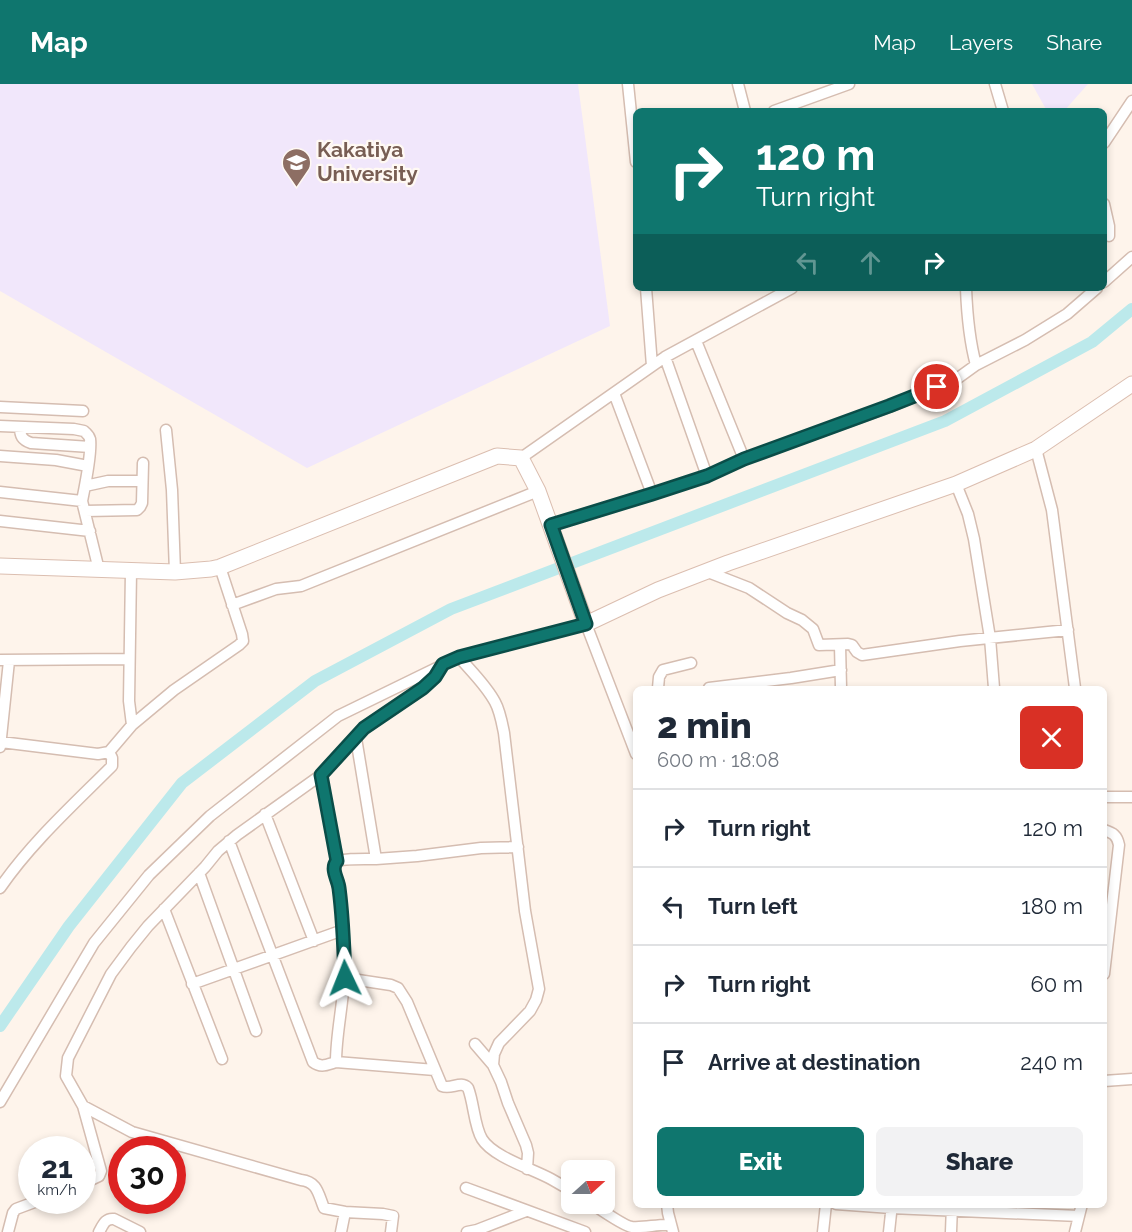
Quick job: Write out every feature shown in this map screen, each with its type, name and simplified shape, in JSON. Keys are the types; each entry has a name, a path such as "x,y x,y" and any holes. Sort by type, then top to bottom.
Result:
{"street":[{"path":"628,84 633,125"},
{"path":"738,84 744,108"},
{"path":"782,108 849,84"},
{"path":"995,84 1002,108"},
{"path":"1107,138 1132,101"},
{"path":"1107,217 1109,236"},
{"path":"1107,279 1132,257"},
{"path":"646,291 652,366"},
{"path":"0,566 175,572 220,567 497,456 520,458 665,357 787,291"},
{"path":"966,291 968,330 976,365"},
{"path":"553,530 707,476 744,459 958,378 976,365 1025,340 1067,314 1094,291"},
{"path":"696,341 744,459"},
{"path":"665,357 707,476"},
{"path":"0,1101 94,943 149,875 210,816 338,716 459,657 586,624 658,590 728,563 956,484 1036,449 1131,386"},
{"path":"614,393 652,494"},
{"path":"0,407 83,411"},
{"path":"0,426 74,429 84,431 90,439 83,506 99,570"},
{"path":"20,427 21,437 25,441 90,447"},
{"path":"45,444 48,428"},
{"path":"166,430 172,490 175,572"},
{"path":"1036,449 1052,510 1075,686"},
{"path":"0,456 56,460 88,466"},
{"path":"520,458 538,491 633,746"},
{"path":"0,492 83,506 137,510 142,503 143,464"},
{"path":"85,486 108,481 142,481"},
{"path":"956,484 968,514 974,539 990,638 994,686"},
{"path":"232,605 276,589 300,586 538,491"},
{"path":"0,521 90,531"},
{"path":"1,742 98,754 109,752 132,725 174,690 243,641 220,567"},
{"path":"131,571 128,659 132,725"},
{"path":"708,572 749,588 802,620 813,629 819,645 852,645 856,652 862,655 960,640 1068,630"},
{"path":"840,645 841,686"},
{"path":"459,657 488,692 501,717 525,911 539,989 537,1000 530,1011 499,1043 494,1054 494,1065"},
{"path":"0,747 5,660 128,659"},
{"path":"658,686 659,677 663,670 691,663"},
{"path":"91,1136 82,1106 66,1076 68,1058 111,974 131,947 229,841 321,775 364,728 423,688 435,677 443,664"},
{"path":"755,686 841,670"},
{"path":"356,738 376,859"},
{"path":"0,888 19,862 112,766 109,752"},
{"path":"321,775 337,861 333,868 338,883 343,930 345,978 336,1062"},
{"path":"1107,797 1132,797"},
{"path":"265,814 314,941"},
{"path":"1107,831 1116,836 1119,845 1107,948"},
{"path":"229,841 313,1062 318,1066 336,1062 435,1070"},
{"path":"337,861 417,856 481,848 518,847"},
{"path":"199,873 256,1031"},
{"path":"164,909 222,1059"},
{"path":"192,984 343,930"},
{"path":"345,978 398,988 407,1002 444,1088 461,1085 468,1088 482,1139 495,1151 561,1184"},
{"path":"476,1044 494,1065 526,1144 527,1169"},
{"path":"1107,1081 1132,1079"},
{"path":"82,1106 132,1132 290,1177 309,1180 316,1186 324,1208 393,1216 391,1232"},
{"path":"96,1150 101,1171 96,1177"},
{"path":"466,1188 585,1232"},
{"path":"8,1232 13,1213 18,1208"},
{"path":"610,1214 615,1217 620,1228 658,1224 672,1228 669,1208"},
{"path":"823,1232 826,1208"},
{"path":"889,1232 891,1208"},
{"path":"951,1232 952,1208 1080,1210 1075,1232"},
{"path":"467,1232 526,1211"},
{"path":"342,1232 345,1212"},
{"path":"99,1232 109,1218 140,1232"}],"shaded area":[{"name":"Kakatiya University","path":"0,84 578,84 610,326 307,468 0,291"},
{"path":"1032,84 1088,84 1067,108 1045,108"}],"waterway":[{"path":"0,1026 69,926 182,783 315,681 451,609 945,421 1092,342 1132,309"}],"place":[{"name":"Kakatiya University","path":"296,188"}],"route":[{"path":"345,978 341,902 333,868 337,861 321,775 364,728 423,688 435,677 443,664 459,657 586,624 551,525 707,476 744,459 937,387"}]}
